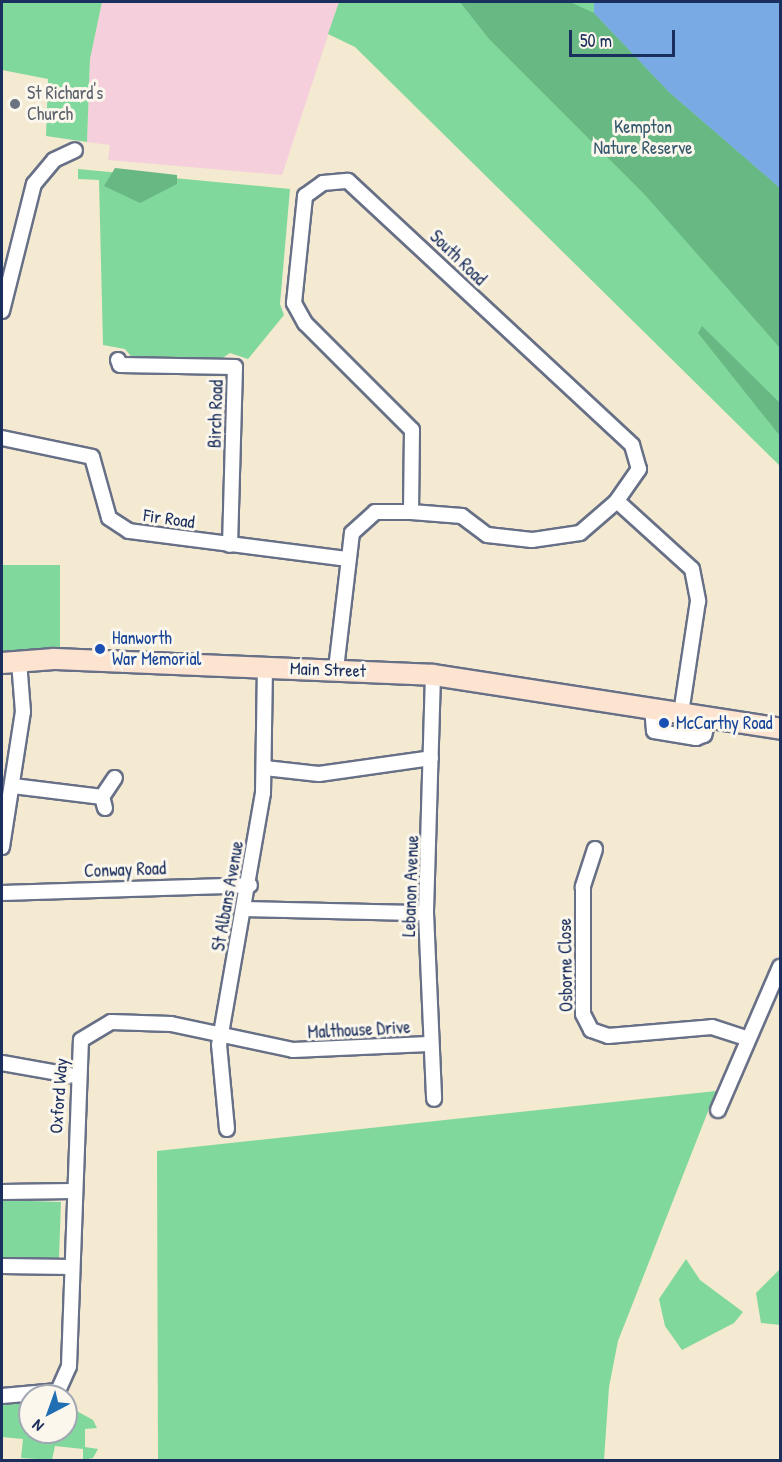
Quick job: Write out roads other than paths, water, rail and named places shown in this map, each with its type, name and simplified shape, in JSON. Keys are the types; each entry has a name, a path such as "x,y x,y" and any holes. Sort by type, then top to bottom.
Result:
{"street":[{"path":"2,311 5,278 34,184 54,160 75,150"},
{"name":"South Road","path":"336,669 347,559 360,520 375,512 411,512 462,516 487,535 532,540 580,533 616,501 639,469 632,445 356,188 348,182 323,183 305,196 294,303 304,323 412,430 411,512"},
{"name":"Birch Road","path":"118,360 235,367 230,545"},
{"name":"Fir Road","path":"2,438 92,457 109,518 129,531 347,559"},
{"path":"616,501 692,569 698,601 681,713"},
{"path":"2,847 13,786 22,711 10,662"},
{"name":"Main Street","path":"10,662 336,669 433,675 780,729"},
{"name":"St Albans Avenue","path":"228,1129 220,1032 243,909 250,885 265,768 265,667"},
{"name":"Lebanon Avenue","path":"433,675 426,913 429,1044 434,1099"},
{"path":"652,708 654,731 696,738 704,735 709,718"},
{"path":"265,768 319,774 431,758"},
{"path":"13,786 103,802 115,778"},
{"name":"Osborne Close","path":"595,849 583,887 583,1014 591,1030 608,1036 712,1027 746,1038"},
{"name":"Conway Road","path":"2,893 250,885"},
{"path":"243,909 426,913"},
{"path":"718,1110 746,1038 780,967"},
{"name":"Oxford Way","path":"2,1396 58,1391 69,1366 76,1076 81,1040 111,1022 220,1032"},
{"name":"Malthouse Drive","path":"220,1032 293,1050 429,1044"},
{"path":"2,1063 76,1076"},
{"path":"2,1192 73,1191"},
{"path":"2,1266 71,1267"}],"water":[{"path":"594,2 780,2 780,188 669,92 594,13"}],"place":[{"name":"St Richard's Church","path":"15,104"},
{"name":"Hanworth War Memorial","path":"100,649"},
{"name":"McCarthy Road","path":"664,723"}],"park label":[{"name":"Kempton Nature Reserve","path":"643,138"}]}
